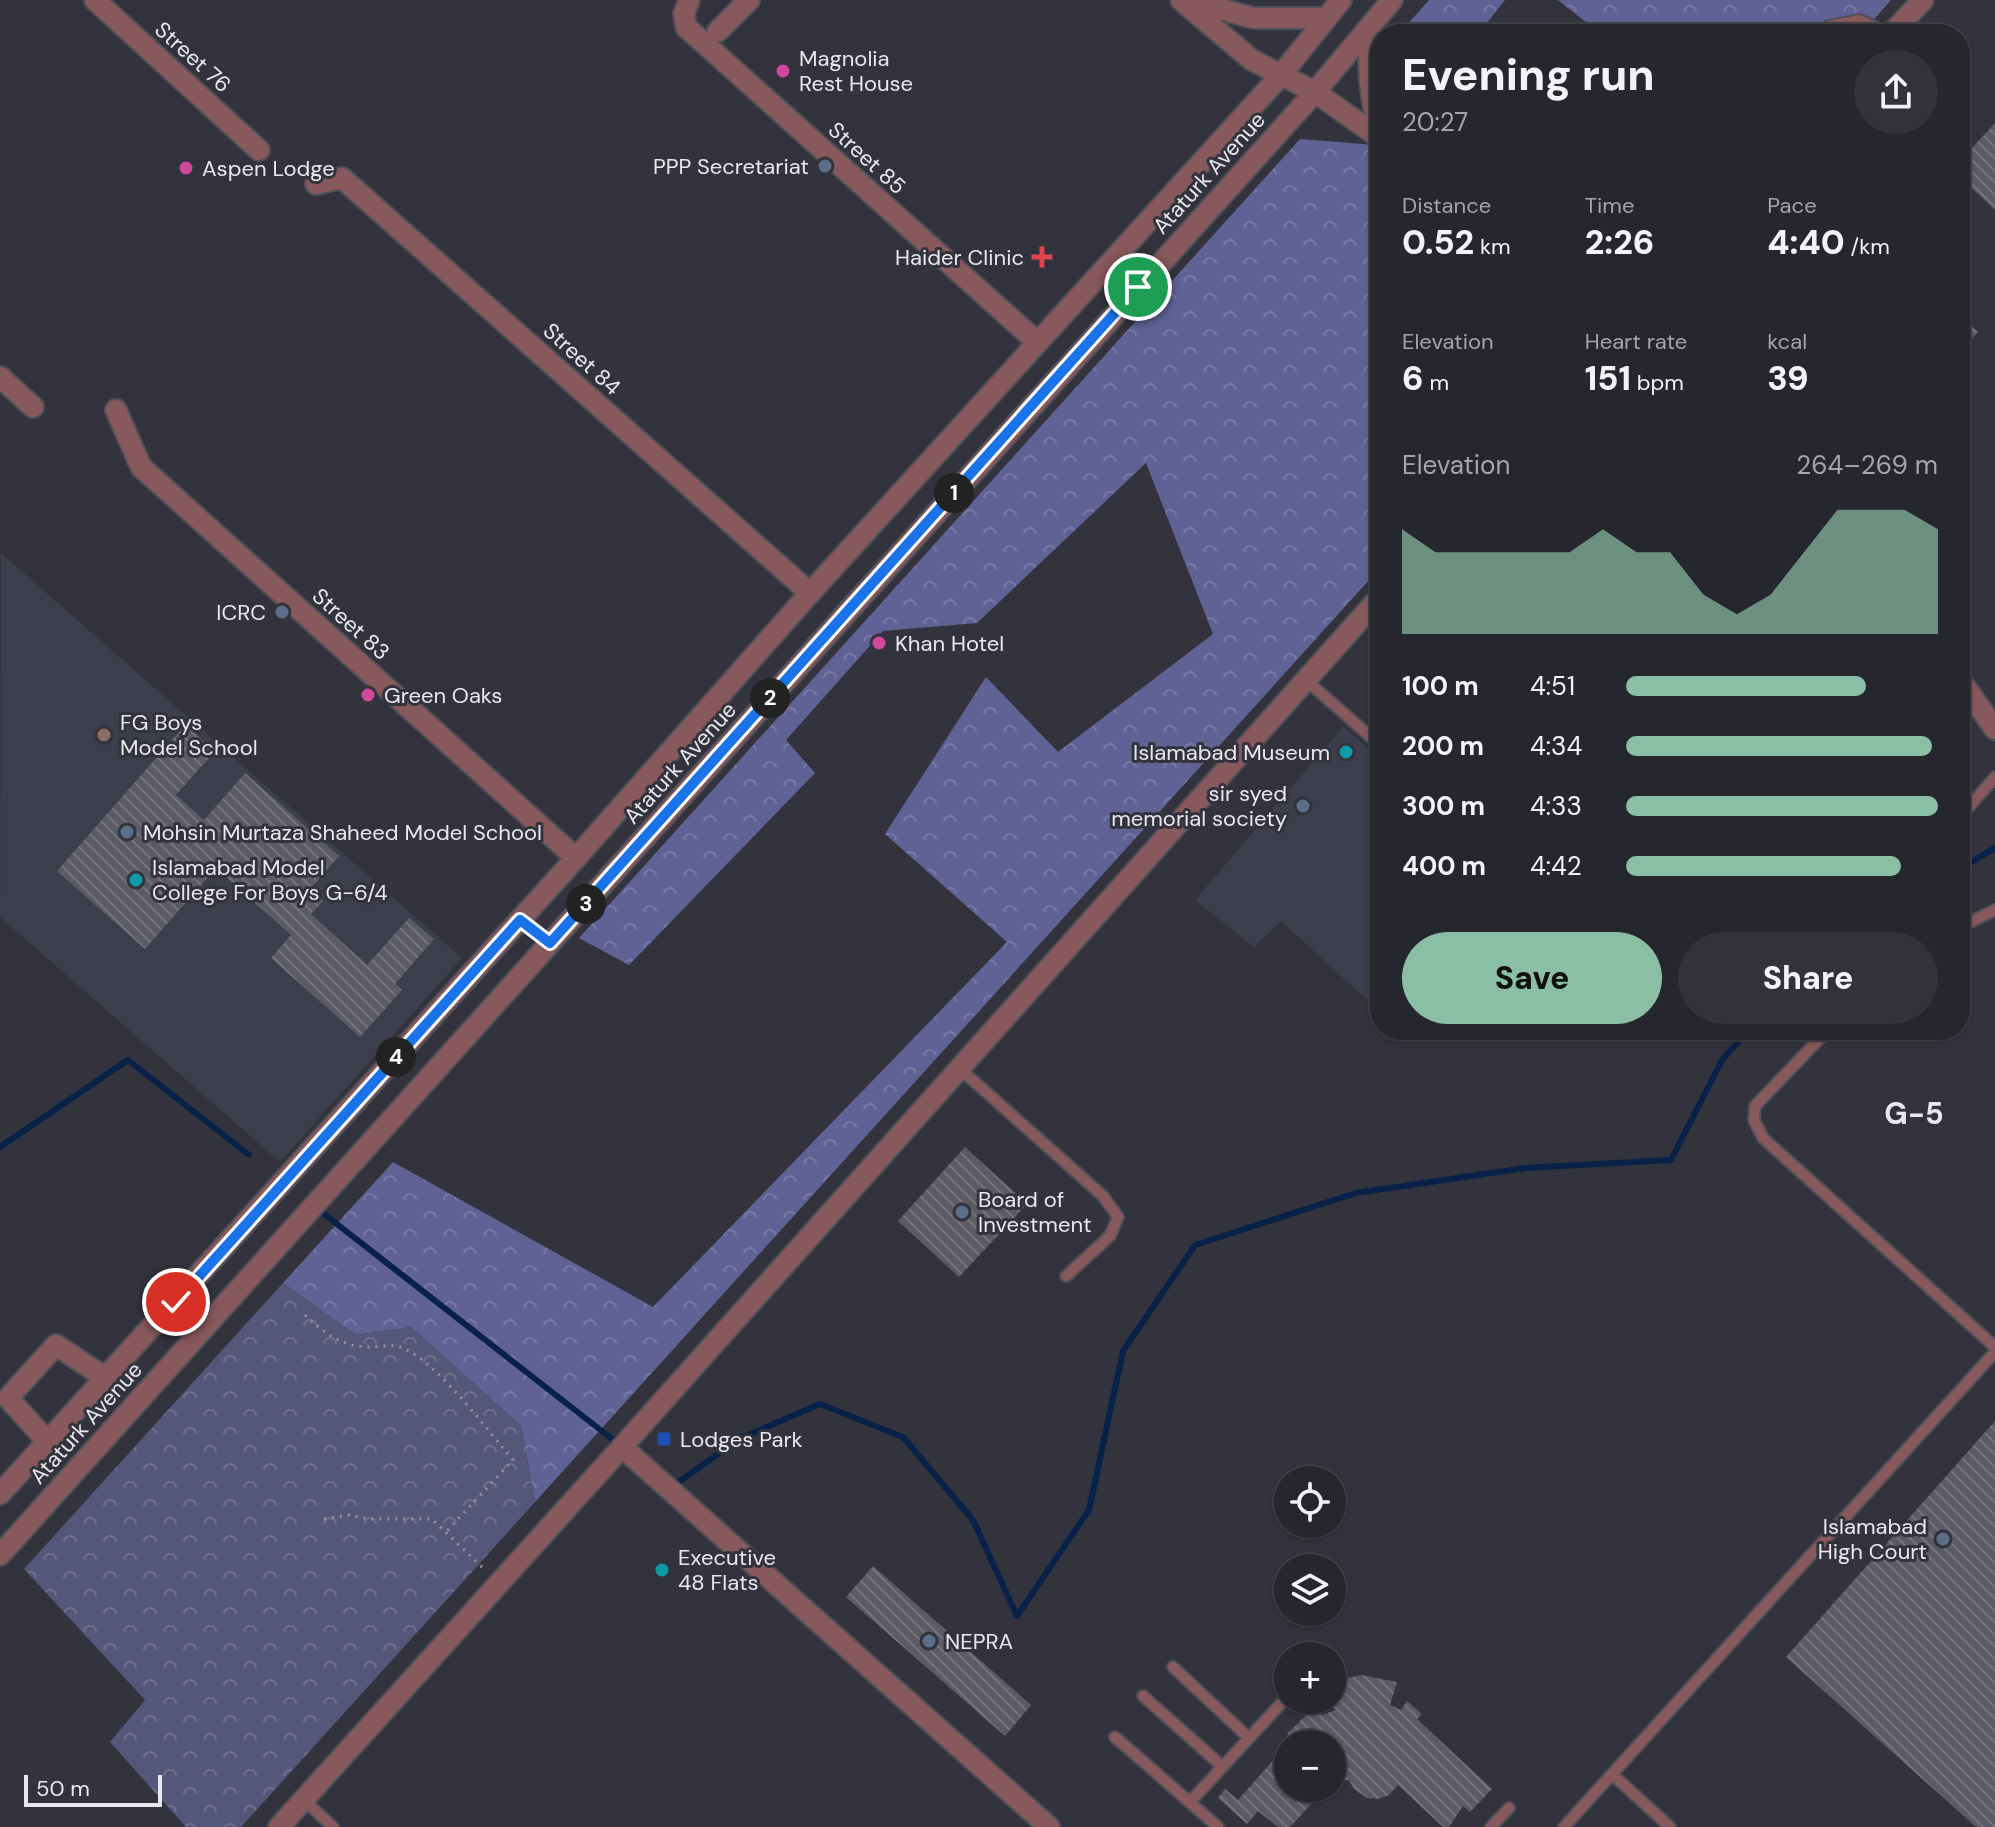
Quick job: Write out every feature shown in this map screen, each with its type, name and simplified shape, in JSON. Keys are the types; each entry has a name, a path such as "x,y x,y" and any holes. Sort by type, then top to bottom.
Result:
{"street":[{"name":"Street 76","path":"95,0 259,150"},
{"name":"Street 85","path":"689,0 684,14 686,27 1037,342"},
{"path":"718,31 749,0"},
{"path":"1181,0 1236,49 1266,69 1315,92 1370,131"},
{"path":"1188,0 1253,18 1326,18"},
{"name":"Ataturk Avenue","path":"0,1494 576,858 810,593 1281,75 1341,0"},
{"name":"Ataturk Avenue","path":"1372,24 1392,0"},
{"path":"1900,24 1923,0"},
{"name":"Ataturk Avenue","path":"0,1555 1315,92 1370,26"},
{"path":"1370,35 1370,88"},
{"name":"Street 84","path":"316,184 342,178 810,593"},
{"path":"0,377 33,407"},
{"name":"Street 83","path":"116,410 141,467 576,858"},
{"path":"279,1827 1370,609"},
{"path":"1970,694 1995,729"},
{"path":"520,920 550,943"},
{"path":"48,1442 8,1398 56,1345 107,1379"},
{"path":"622,1447 1049,1827"}],"lane":[{"path":"1839,24 1859,20 1868,24"},
{"path":"1307,681 1370,736"},
{"path":"1970,806 1995,777"},
{"path":"1970,922 1995,910"},
{"path":"1564,1827 1995,1350 1763,1138 1754,1120 1755,1106 1818,1040"},
{"path":"959,1068 1103,1196 1118,1217 1110,1236 1066,1276"},
{"path":"1173,1667 1249,1738"},
{"path":"1143,1696 1222,1766"},
{"path":"1190,1802 1274,1711"},
{"path":"1115,1737 1218,1827"},
{"path":"1612,1774 1670,1827"},
{"path":"304,1800 333,1827"},
{"path":"1491,1827 1509,1808"}],"path":[{"path":"305,1315 324,1334 341,1342 363,1347 400,1347 417,1356 434,1369 513,1460 446,1532"},
{"path":"324,1519 349,1515 369,1519 425,1518 437,1521 499,1584"}],"shaded area":[{"name":"FG Boys Model School","path":"1,553 462,958 280,1162 0,917"},
{"path":"1343,727 1370,750 1370,1003 1281,921 1254,947 1195,900"}],"green space":[{"path":"1429,0 1505,0 1486,24 1408,24"},
{"path":"1558,0 1891,0 1870,24 1588,24"},
{"path":"1300,139 1370,145 1370,579 535,1502 521,1426 411,1327 356,1335 283,1283 393,1162 653,1307 1007,942 885,834 986,677 1058,752 1213,634 1146,463 977,623 883,631 786,740 815,773 629,965 579,938"},
{"path":"283,1283 356,1335 411,1327 521,1426 535,1502 241,1827 186,1827 110,1742 145,1700 24,1569"}],"building":[{"path":"1995,123 1995,210 1970,186 1970,150"},
{"path":"1970,325 1978,332 1970,341"},
{"name":"Islamabad Model College For Boys G-6/4","path":"185,725 215,751 176,795 204,820 245,773 339,856 310,889 323,901 311,914 367,965 409,918 434,939 395,984 402,990 360,1037 271,958 291,935 216,868 145,949 57,871"},
{"name":"Board of Investment","path":"965,1147 1027,1204 959,1277 898,1221"},
{"name":"Islamabad High Court","path":"1995,1421 1995,1827 1976,1827 1786,1657"},
{"path":"873,1566 1031,1705 1005,1736 846,1597"},
{"path":"1361,1675 1397,1682 1390,1705 1401,1710 1407,1701 1422,1714 1417,1719 1492,1789 1470,1812 1463,1806 1449,1827 1443,1827 1398,1785 1389,1795 1378,1799 1367,1798 1354,1789 1349,1780 1346,1781 1346,1730 1291,1730 1307,1714 1346,1714 1346,1679"},
{"path":"1274,1759 1274,1802 1313,1802 1290,1827 1278,1827 1258,1811 1247,1824 1218,1798 1225,1789 1238,1800"}],"waterway":[{"path":"1970,863 1995,848"},
{"path":"671,1484 673,1486 739,1439 820,1404 903,1437 973,1520 1017,1616 1089,1510 1123,1351 1195,1245 1356,1193 1525,1168 1671,1160 1722,1060 1740,1040"},
{"path":"0,1147 128,1060 249,1155"},
{"path":"319,1210 621,1446"}],"place":[{"name":"Magnolia Rest House","path":"783,71"},
{"name":"PPP Secretariat","path":"825,166"},
{"name":"Aspen Lodge","path":"186,168"},
{"name":"Haider Clinic","path":"1042,257"},
{"name":"ICRC","path":"282,612"},
{"name":"Khan Hotel","path":"879,643"},
{"name":"Green Oaks","path":"368,695"},
{"name":"FG Boys Model School","path":"104,735"},
{"name":"Islamabad Museum","path":"1346,752"},
{"name":"sir syed memorial society","path":"1303,806"},
{"name":"Mohsin Murtaza Shaheed Model School","path":"127,832"},
{"name":"Islamabad Model College For Boys G-6/4","path":"136,880"},
{"name":"Board of Investment","path":"962,1212"},
{"name":"Lodges Park","path":"664,1439"},
{"name":"Islamabad High Court","path":"1943,1539"},
{"name":"Executive 48 Flats","path":"662,1570"},
{"name":"NEPRA","path":"929,1641"}],"district":[{"name":"G-5","path":"1914,1113"}],"route":[{"path":"176,1302 520,920 550,943 1138,287"}]}
